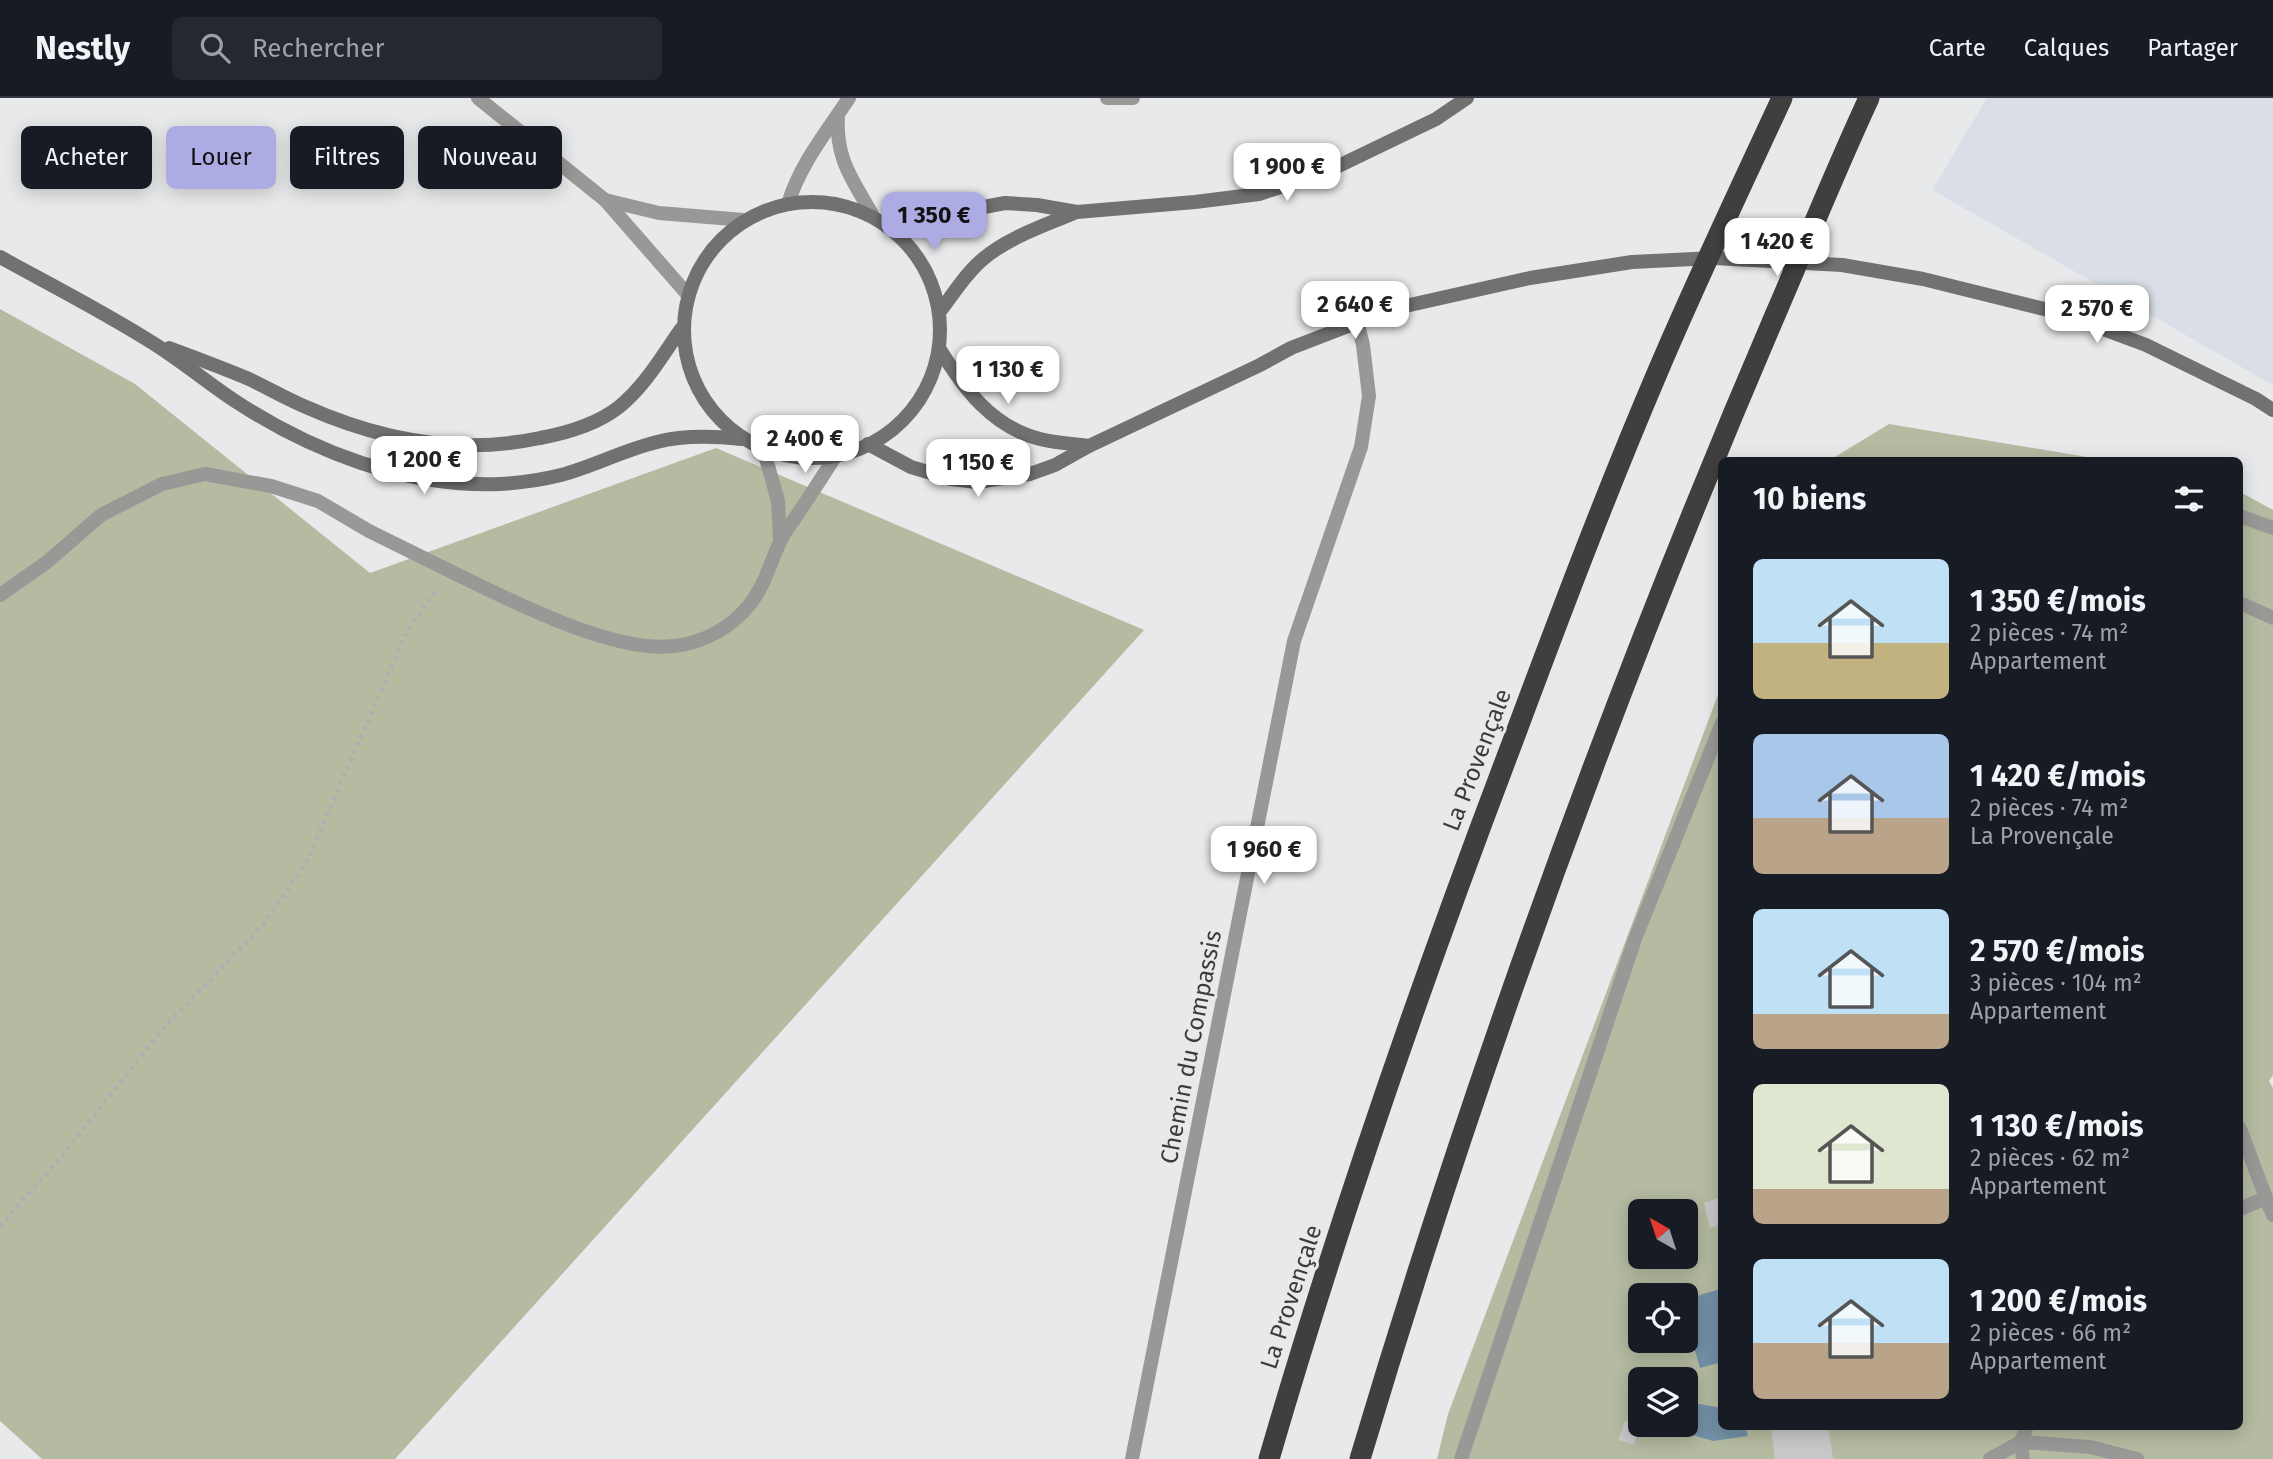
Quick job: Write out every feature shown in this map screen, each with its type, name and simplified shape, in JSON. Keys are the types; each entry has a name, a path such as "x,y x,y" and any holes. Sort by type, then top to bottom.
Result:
{"highway":[{"name":"La Provençale","path":"1269,1459 1353,1192 1465,865 1596,523 1659,369 1782,98"},
{"path":"1360,1459 1425,1246 1553,875 1681,539 1869,98"}],"main road":[{"path":"741,439 716,415 700,394 686,359 681,329 692,280 704,261 718,242 744,220 768,208 807,201 829,203 878,218 947,214 1005,203 1077,212 1259,194 1326,172 1436,118 1467,98"},
{"path":"941,310 967,275 1001,246 1077,212"},
{"path":"0,257 149,340 236,401 320,448 370,466 416,477 475,484 532,481 563,474 659,441 710,436 741,439 788,456 813,458 852,453 868,444 901,421 923,395 939,348 941,310 919,260 897,234 878,218"},
{"path":"868,444 924,471 951,479 977,482 1030,474 1055,465 1291,348 1392,309 1530,278 1632,262 1714,258 1842,265 1923,279 2060,313 2146,345 2273,410"},
{"path":"149,340 363,429 428,443 463,447 558,435 607,416 642,385 681,329"},
{"path":"939,348 971,394 989,414 1002,423 1042,440 1089,446"}],"street":[{"path":"478,98 605,200 688,295"},
{"path":"788,204 794,182 817,143 849,98"},
{"path":"1107,98 1133,98"},
{"path":"839,113 839,152 846,169 878,218"},
{"path":"605,200 659,213 744,220"},
{"name":"Chemin du Compassis","path":"1132,1459 1294,641 1361,447 1370,396 1357,321"},
{"path":"764,448 778,501 780,540"},
{"path":"0,595 47,562 101,515 162,484 205,474 271,486 318,501 369,531 499,595 583,630 648,646 671,647 695,643 735,621 763,586 780,540 835,457"},
{"path":"2243,517 2273,528"},
{"path":"2243,604 2273,618"},
{"path":"1461,1459 1635,939 1718,733"},
{"path":"2243,1137 2273,1215"},
{"path":"2243,1208 2266,1198"},
{"path":"2023,1459 2021,1442 2026,1430"},
{"path":"1990,1459 2021,1442 2091,1447 2137,1459"}],"path":[{"path":"0,1226 57,1162 163,1030 263,925 307,861 408,629 450,571"}],"shaded area":[{"path":"1987,98 2273,98 2273,385 1932,190"}],"green space":[{"path":"0,309 135,384 370,573 716,448 1144,630 395,1459 42,1459 0,1421"},
{"path":"1889,424 2087,457 1835,457"},
{"path":"2243,494 2273,510 2273,1075 2269,1081 2273,1088 2273,1459 1437,1459 1448,1414 1718,695 1718,1430 2243,1430"}],"water":[{"path":"1718,1290 1718,1363 1700,1368 1696,1353 1698,1353 1698,1296"},
{"path":"1698,1404 1718,1407 1718,1430 1746,1430 1748,1436 1713,1441 1698,1437"}],"building":[{"path":"1718,1198 1718,1225 1710,1228 1704,1203"},
{"path":"1625,1421 1628,1422 1628,1437 1637,1437 1634,1445 1618,1440"},
{"path":"1771,1430 1829,1430 1833,1459 1775,1459"}]}
